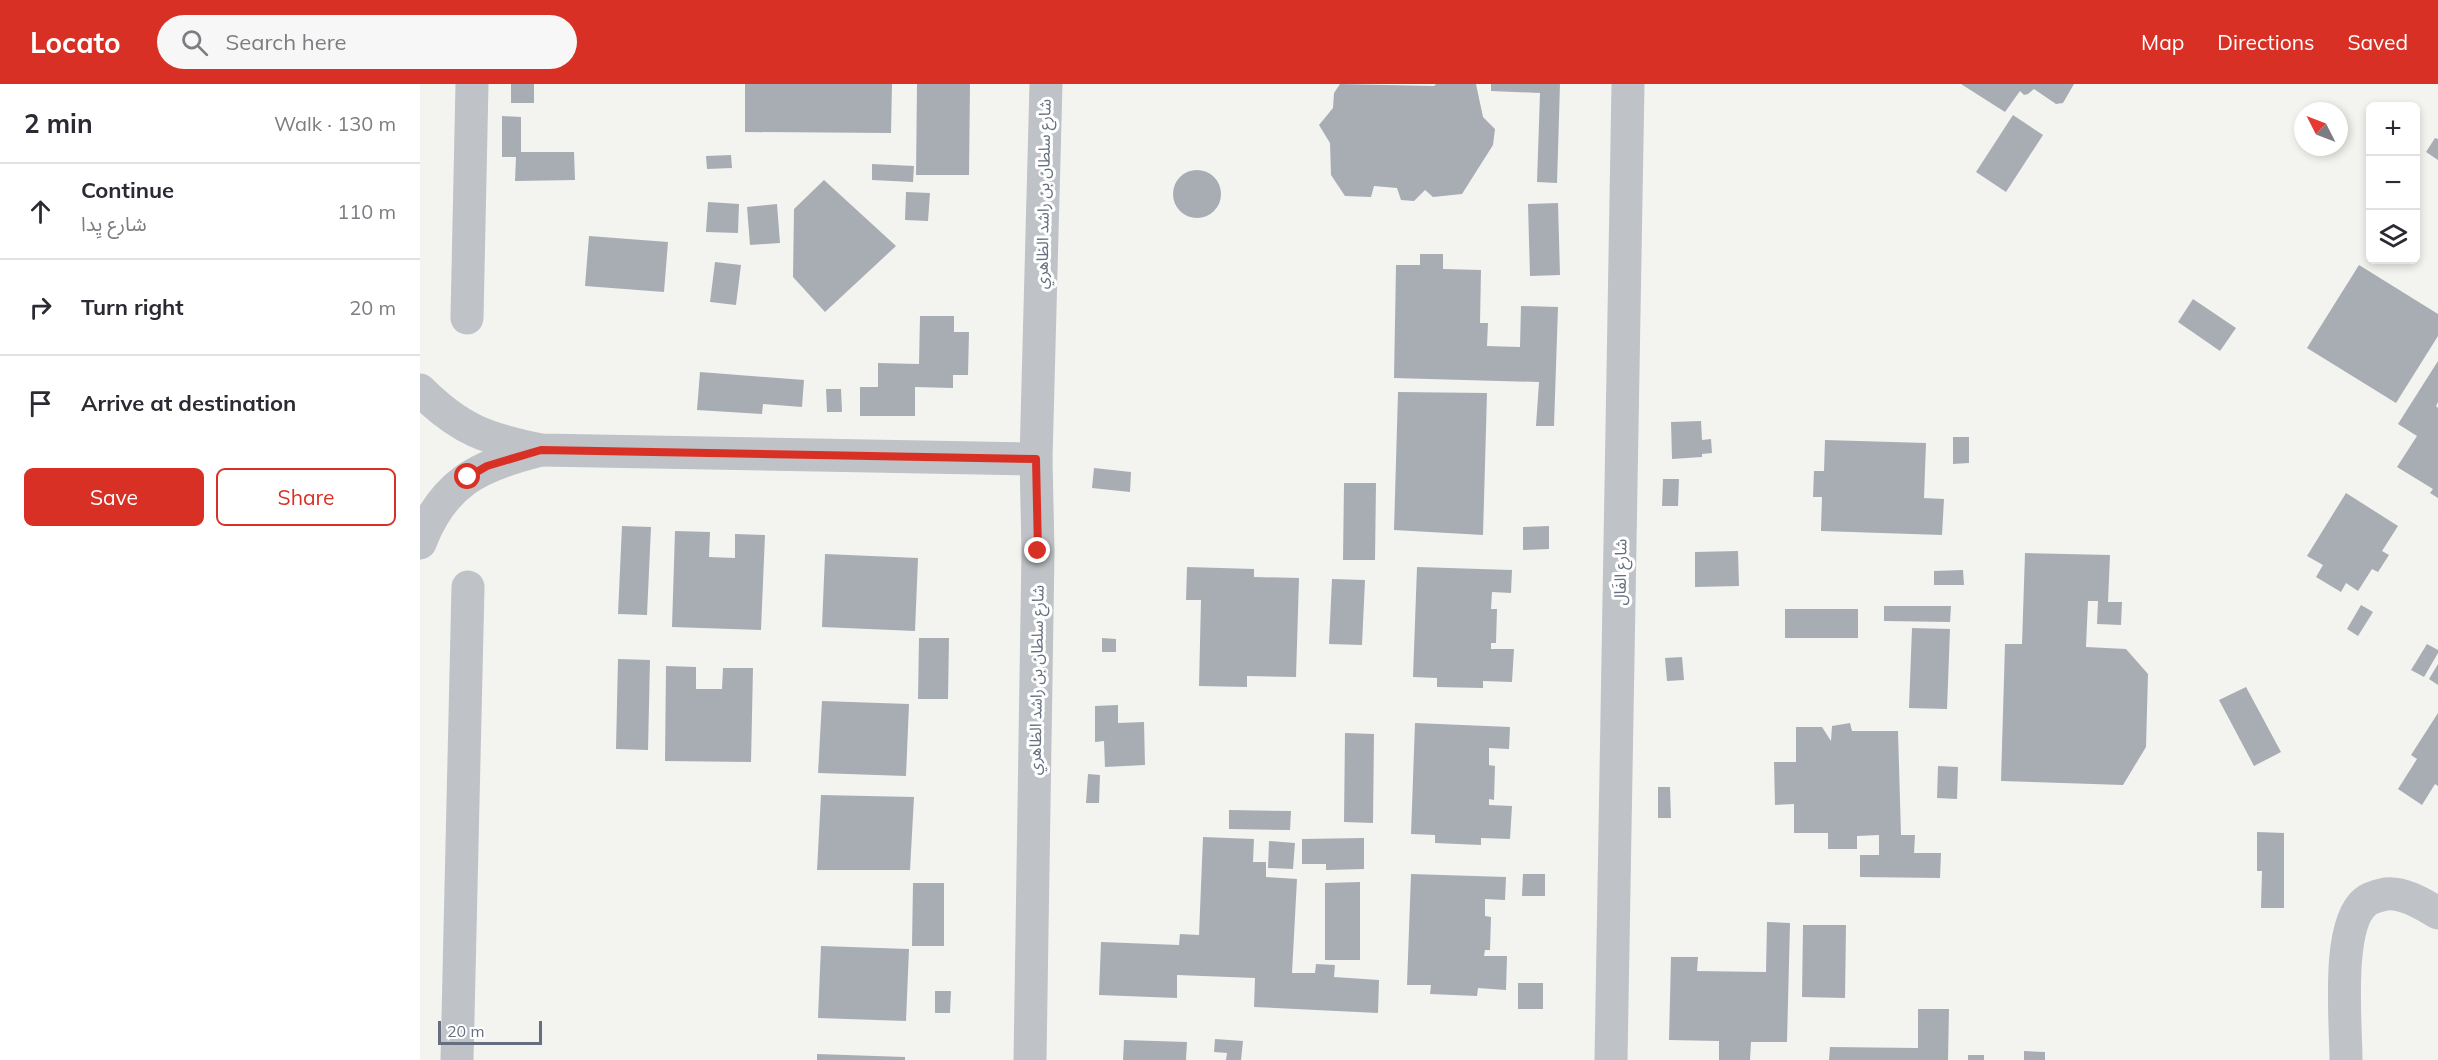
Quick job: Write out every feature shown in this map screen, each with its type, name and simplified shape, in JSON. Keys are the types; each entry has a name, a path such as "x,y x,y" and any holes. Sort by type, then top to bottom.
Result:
{"street":[{"path":"467,318 472,84"},
{"name":"شارع سلطان بن راشد الظاهري","path":"1030,1060 1038,551 1036,459 1046,84"},
{"name":"شارع الفَال","path":"1611,1060 1628,84"},
{"path":"420,390 437,407 477,433 498,441 541,450 1036,459"},
{"path":"420,543 436,508 468,477 497,462 541,450"},
{"path":"457,1060 468,587"},
{"path":"2346,1060 2344,966 2354,917 2365,901 2388,894 2411,898 2438,913"}],"building":[{"path":"511,84 534,84 534,103 511,103"},
{"path":"745,84 892,84 891,133 745,132"},
{"path":"917,84 970,84 969,175 916,175"},
{"path":"1340,84 1434,86 1436,84 1476,84 1483,117 1495,129 1493,145 1462,194 1433,197 1425,190 1414,201 1401,200 1397,188 1374,186 1371,197 1345,196 1331,175 1330,143 1319,125 1333,108 1334,93"},
{"path":"1491,84 1560,84 1557,183 1537,182 1540,93 1491,91"},
{"path":"1961,84 2074,84 2063,103 2056,104 2034,89 2024,95 2020,91 2005,112"},
{"path":"2013,115 2043,135 2006,192 1976,172"},
{"path":"502,116 521,117 521,152 574,152 575,180 515,181 516,157 502,157"},
{"path":"2435,138 2438,139 2438,160 2426,152"},
{"path":"731,155 732,168 707,169 706,156"},
{"path":"872,164 914,166 913,182 872,180"},
{"path":"1197,170 1214,177 1221,194 1214,211 1197,218 1180,211 1173,194 1180,177"},
{"path":"824,180 896,246 825,312 793,277 794,209"},
{"path":"906,192 930,193 928,221 905,220"},
{"path":"708,202 739,204 738,233 706,232"},
{"path":"1558,203 1560,275 1530,276 1528,204"},
{"path":"777,204 780,243 750,245 747,207"},
{"path":"589,236 668,242 664,292 585,286"},
{"path":"1420,254 1443,254 1443,269 1481,270 1480,323 1488,323 1487,346 1520,347 1521,306 1558,307 1554,426 1536,426 1539,382 1394,378 1396,265 1420,265"},
{"path":"715,262 741,265 736,305 710,302"},
{"path":"2359,265 2438,314 2438,336 2396,403 2307,348"},
{"path":"2193,299 2236,328 2220,351 2178,322"},
{"path":"920,316 954,316 954,332 969,332 968,375 953,375 953,388 915,387 915,416 860,416 860,387 878,387 878,363 919,364"},
{"path":"2438,361 2438,402 2436,406 2438,408 2438,498 2430,493 2433,489 2397,467 2417,436 2398,424"},
{"path":"700,372 804,380 802,407 763,404 762,414 697,410"},
{"path":"826,389 841,389 842,412 827,412"},
{"path":"1398,392 1487,393 1483,535 1394,530"},
{"path":"1701,421 1702,440 1711,439 1712,453 1702,454 1702,457 1672,459 1671,422"},
{"path":"1953,437 1969,437 1969,463 1953,464"},
{"path":"1825,440 1926,443 1924,498 1944,499 1942,535 1821,531 1822,497 1813,497 1814,471 1824,471"},
{"path":"1094,468 1131,472 1130,492 1092,488"},
{"path":"1663,479 1679,479 1678,506 1662,506"},
{"path":"1344,483 1376,483 1375,560 1343,560"},
{"path":"2346,493 2398,526 2382,551 2389,555 2378,572 2372,569 2358,591 2346,583 2341,592 2316,577 2323,565 2307,556"},
{"path":"622,526 651,527 647,615 618,614"},
{"path":"1549,526 1549,549 1523,550 1523,527"},
{"path":"675,531 710,532 709,557 735,558 735,534 765,535 761,630 672,627"},
{"path":"1738,551 1739,586 1695,587 1695,552"},
{"path":"2025,553 2110,555 2108,602 2122,602 2121,625 2097,624 2098,601 2088,601 2086,647 2126,649 2148,674 2146,747 2123,785 2001,781 2005,644 2022,644"},
{"path":"825,554 918,558 915,631 822,627"},
{"path":"1187,567 1254,569 1254,577 1299,578 1296,677 1247,676 1247,687 1199,686 1201,600 1186,600"},
{"path":"1417,567 1512,570 1511,593 1492,592 1491,609 1497,609 1496,643 1491,643 1491,649 1514,649 1512,682 1483,681 1483,688 1437,687 1437,678 1413,677"},
{"path":"1963,570 1964,585 1934,585 1934,571"},
{"path":"1332,579 1365,580 1362,645 1329,644"},
{"path":"2361,605 2373,612 2358,636 2347,629"},
{"path":"1884,606 1951,606 1950,622 1884,621"},
{"path":"1785,609 1858,609 1858,638 1785,638"},
{"path":"1912,628 1950,629 1947,709 1909,708"},
{"path":"919,638 949,638 948,699 918,699"},
{"path":"1102,638 1116,639 1116,652 1102,652"},
{"path":"2427,644 2438,650 2438,653 2424,677 2411,670"},
{"path":"1682,657 1684,680 1667,681 1665,658"},
{"path":"618,659 650,660 648,750 616,749"},
{"path":"2438,664 2438,685 2429,679"},
{"path":"666,666 696,667 696,689 722,689 723,668 753,668 751,762 665,761"},
{"path":"2246,687 2281,752 2254,766 2219,700"},
{"path":"822,701 909,704 906,776 818,773"},
{"path":"1118,705 1118,723 1144,722 1145,765 1105,767 1104,741 1095,742 1095,706"},
{"path":"2438,713 2438,786 2435,784 2422,805 2398,789 2417,759 2411,755"},
{"path":"1415,723 1510,727 1509,749 1489,748 1489,765 1495,766 1494,800 1489,799 1489,805 1512,806 1510,839 1481,838 1481,845 1435,843 1435,835 1411,834"},
{"path":"1850,723 1852,731 1898,731 1901,835 1915,835 1914,853 1941,853 1940,878 1860,877 1860,855 1879,855 1879,835 1857,836 1857,849 1828,849 1828,833 1794,833 1794,804 1775,805 1774,762 1796,762 1796,727 1822,727 1831,741 1832,726"},
{"path":"1345,733 1374,734 1373,823 1344,822"},
{"path":"1938,766 1958,767 1957,799 1937,798"},
{"path":"1088,774 1100,775 1099,803 1086,803"},
{"path":"1658,787 1670,787 1671,818 1658,818"},
{"path":"821,795 914,797 910,870 817,870"},
{"path":"1229,810 1291,811 1290,830 1229,829"},
{"path":"2257,832 2284,833 2284,908 2261,908 2262,871 2257,871"},
{"path":"1203,837 1254,839 1253,862 1266,862 1266,877 1297,879 1292,973 1315,973 1316,964 1335,965 1334,977 1379,980 1378,1013 1254,1007 1255,978 1177,975 1177,998 1099,995 1101,942 1179,945 1180,934 1199,935"},
{"path":"1364,838 1364,869 1326,870 1326,864 1302,864 1302,839"},
{"path":"1269,841 1295,843 1293,869 1268,868"},
{"path":"1411,874 1506,877 1505,900 1485,899 1485,916 1491,917 1490,950 1485,950 1484,956 1507,956 1506,990 1478,988 1477,996 1430,994 1431,985 1407,985"},
{"path":"1523,874 1545,874 1545,896 1522,896"},
{"path":"1360,882 1360,960 1325,960 1325,883"},
{"path":"913,883 944,883 944,946 912,946"},
{"path":"1767,922 1790,923 1787,1042 1751,1042 1750,1060 1719,1060 1719,1041 1669,1040 1671,957 1698,957 1697,971 1766,972"},
{"path":"1803,925 1846,925 1845,998 1802,997"},
{"path":"821,946 909,949 906,1021 818,1018"},
{"path":"1518,983 1543,983 1543,1009 1518,1009"},
{"path":"935,991 951,991 950,1013 935,1013"},
{"path":"1918,1009 1949,1009 1948,1060 1829,1060 1830,1047 1918,1048"},
{"path":"1215,1039 1243,1041 1241,1060 1226,1060 1227,1053 1214,1052"},
{"path":"1124,1040 1187,1042 1186,1060 1123,1060"},
{"path":"2024,1051 2045,1052 2045,1060 2024,1060"},
{"path":"817,1054 905,1057 905,1060 817,1060"},
{"path":"1968,1055 1984,1055 1984,1060 1968,1060"}],"route":[{"path":"468,477 508,458 541,450 1036,459 1038,551"}]}
